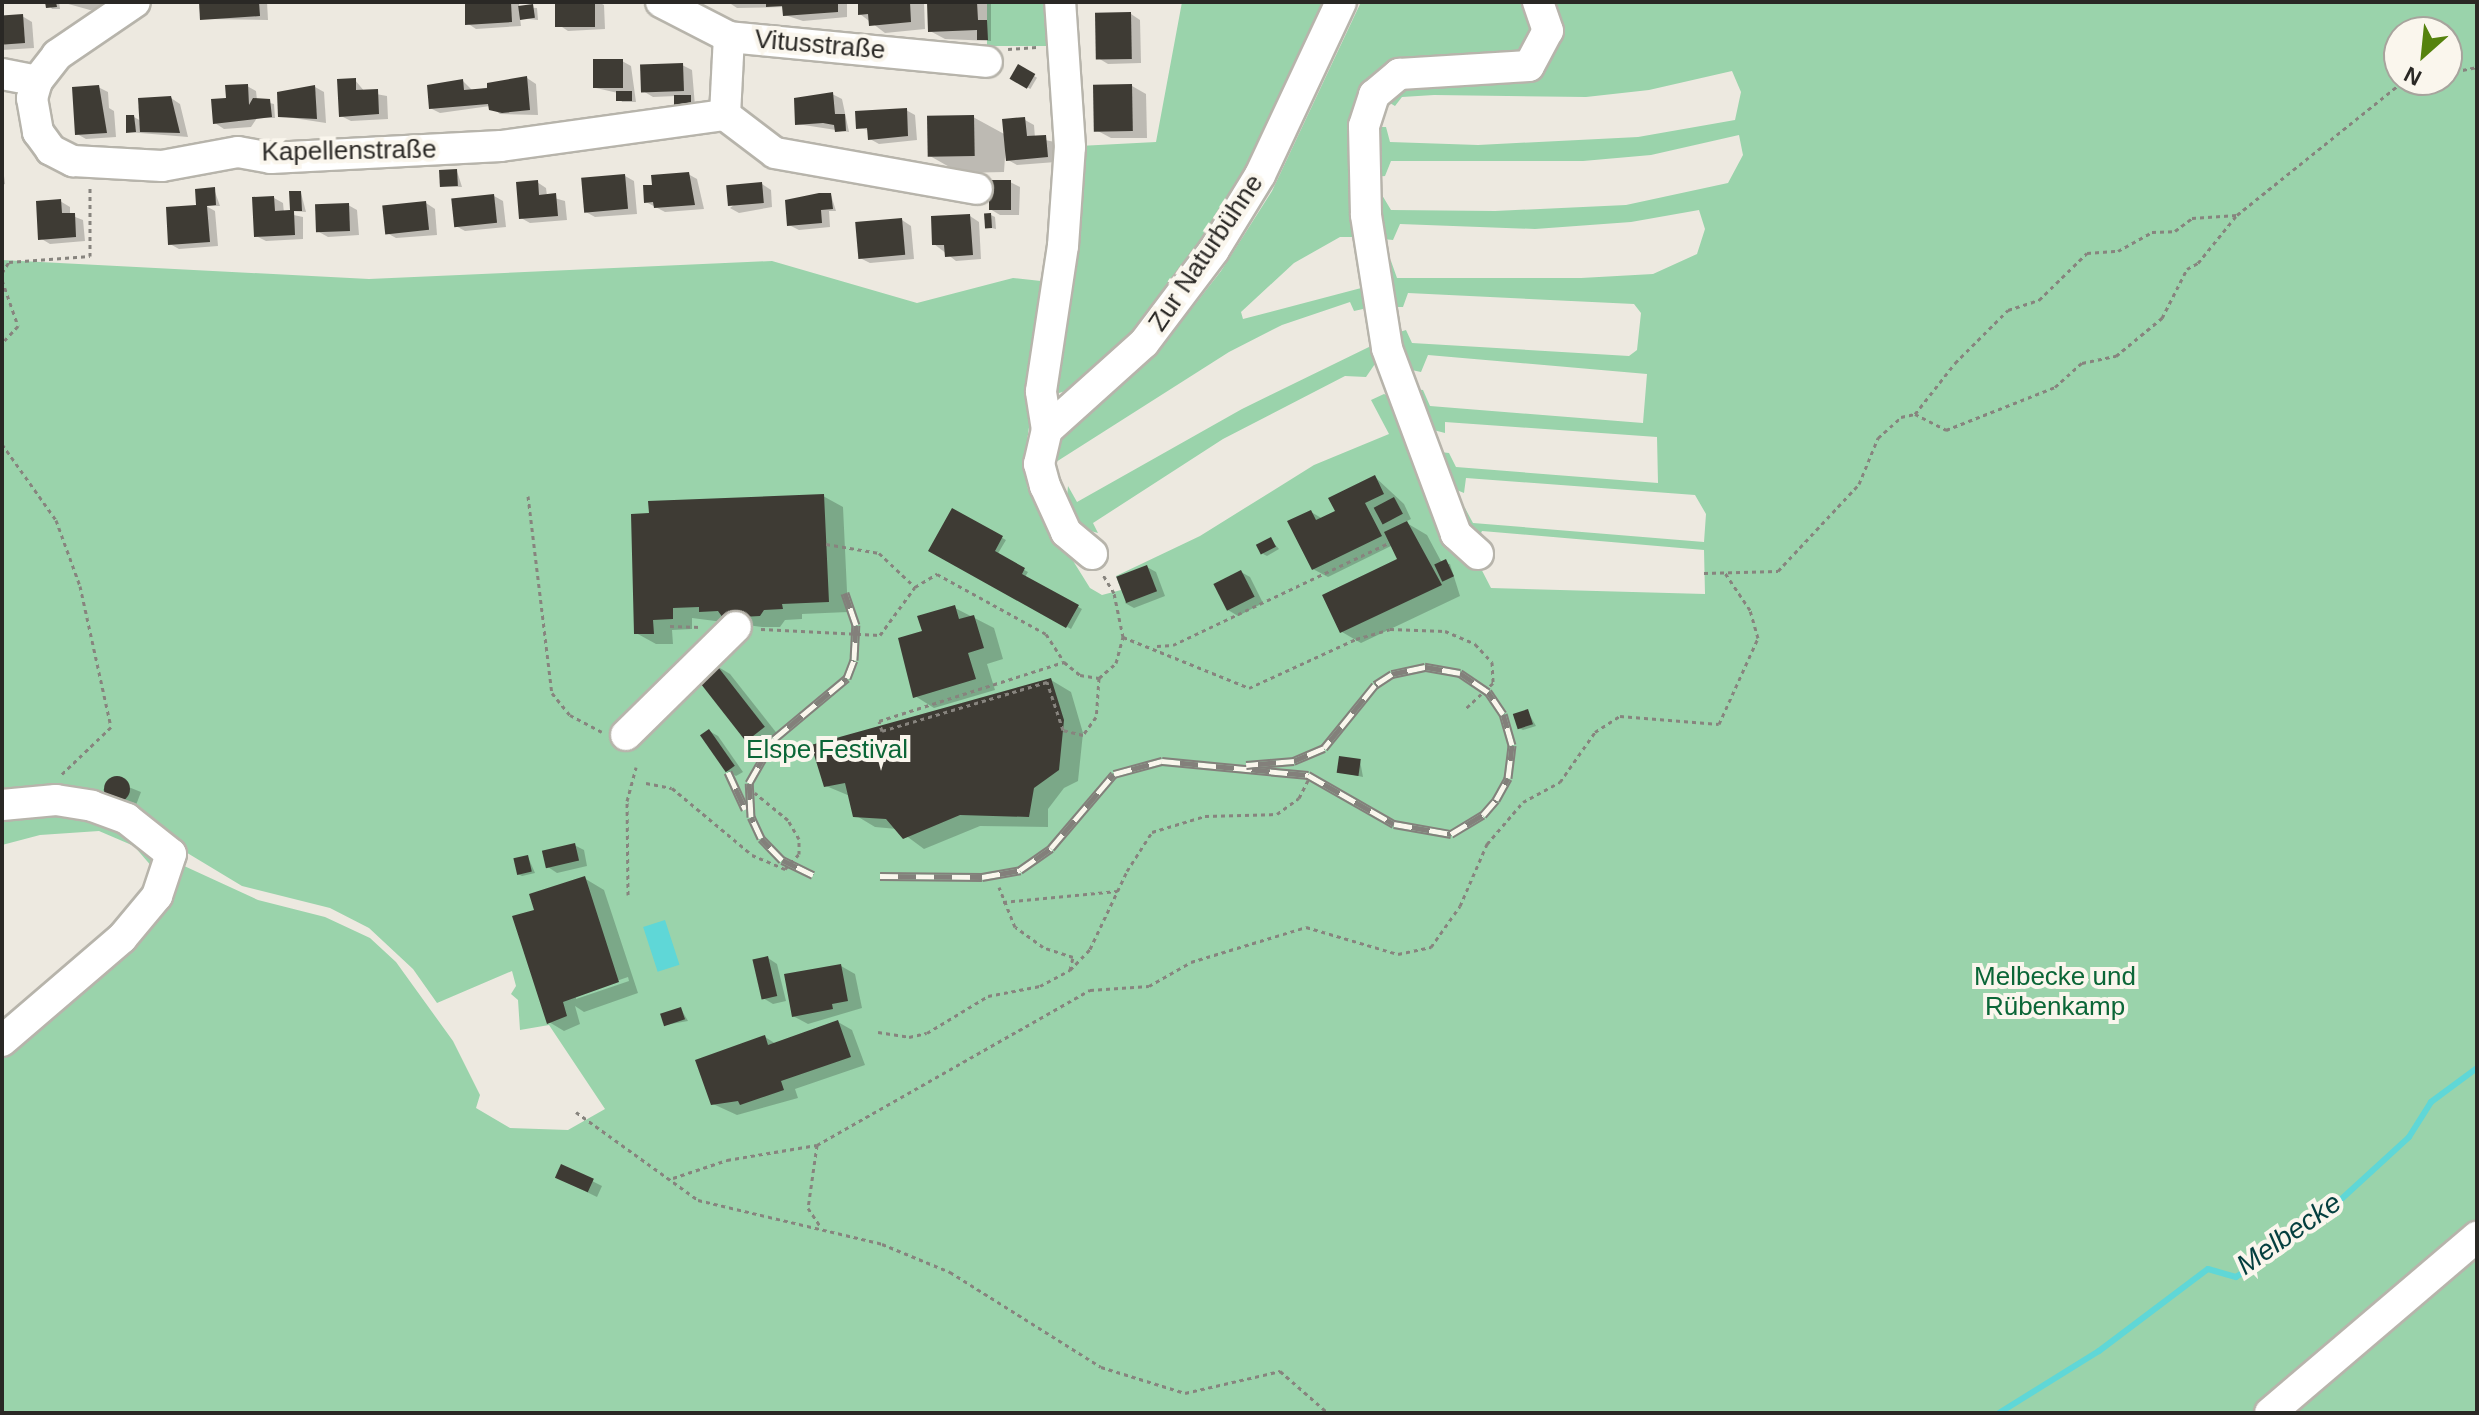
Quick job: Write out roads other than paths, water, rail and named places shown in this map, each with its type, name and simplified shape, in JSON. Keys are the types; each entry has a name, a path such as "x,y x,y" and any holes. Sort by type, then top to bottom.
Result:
{"street":[{"path":"2,74 37,81 57,55 135,2"},
{"name":"Vitusstraße","path":"661,2 729,37 987,62"},
{"path":"1060,2 1070,147 1066,212 1041,391 1047,430 1039,464 1045,486 1066,532 1092,554"},
{"name":"Zur Naturbühne","path":"1047,430 1097,391 1144,343 1207,261 1260,175 1341,2"},
{"path":"1478,554 1456,534 1387,348 1368,227 1364,126 1374,95 1399,74 1529,66 1547,37 1538,2"},
{"path":"729,37 725,115 775,153 977,189"},
{"name":"Kapellenstraße","path":"37,81 32,98 38,132 51,150 90,162 162,166 238,152 271,158 501,146 725,115"},
{"path":"626,735 736,627"},
{"path":"2,805 35,800 92,806 127,819 171,854 157,896 122,938 2,1041"},
{"path":"2270,1413 2477,1237"}],"water":[{"path":"665,920 680,965 658,972 643,927"}],"waterway":[{"name":"Melbecke","path":"1999,1413 2099,1351 2208,1269 2236,1277 2254,1265 2278,1239 2336,1204 2409,1137 2431,1102 2477,1068"}],"railway":[{"path":"813,875 782,860 761,838 751,817 749,783 774,739 847,678 854,660 856,625 845,593"},
{"path":"880,876 982,877 1020,870 1051,848 1114,774 1162,761 1308,775 1394,824 1451,834 1483,815 1496,800 1508,778 1512,745 1503,714 1488,692 1460,673 1425,667 1392,674 1375,685 1324,748 1294,761 1246,765"},
{"path":"728,772 745,809"}],"park label":[{"name":"Elspe Festival","path":"827,750"},
{"name":"Melbecke und Rübenkamp","path":"2055,992"}]}
